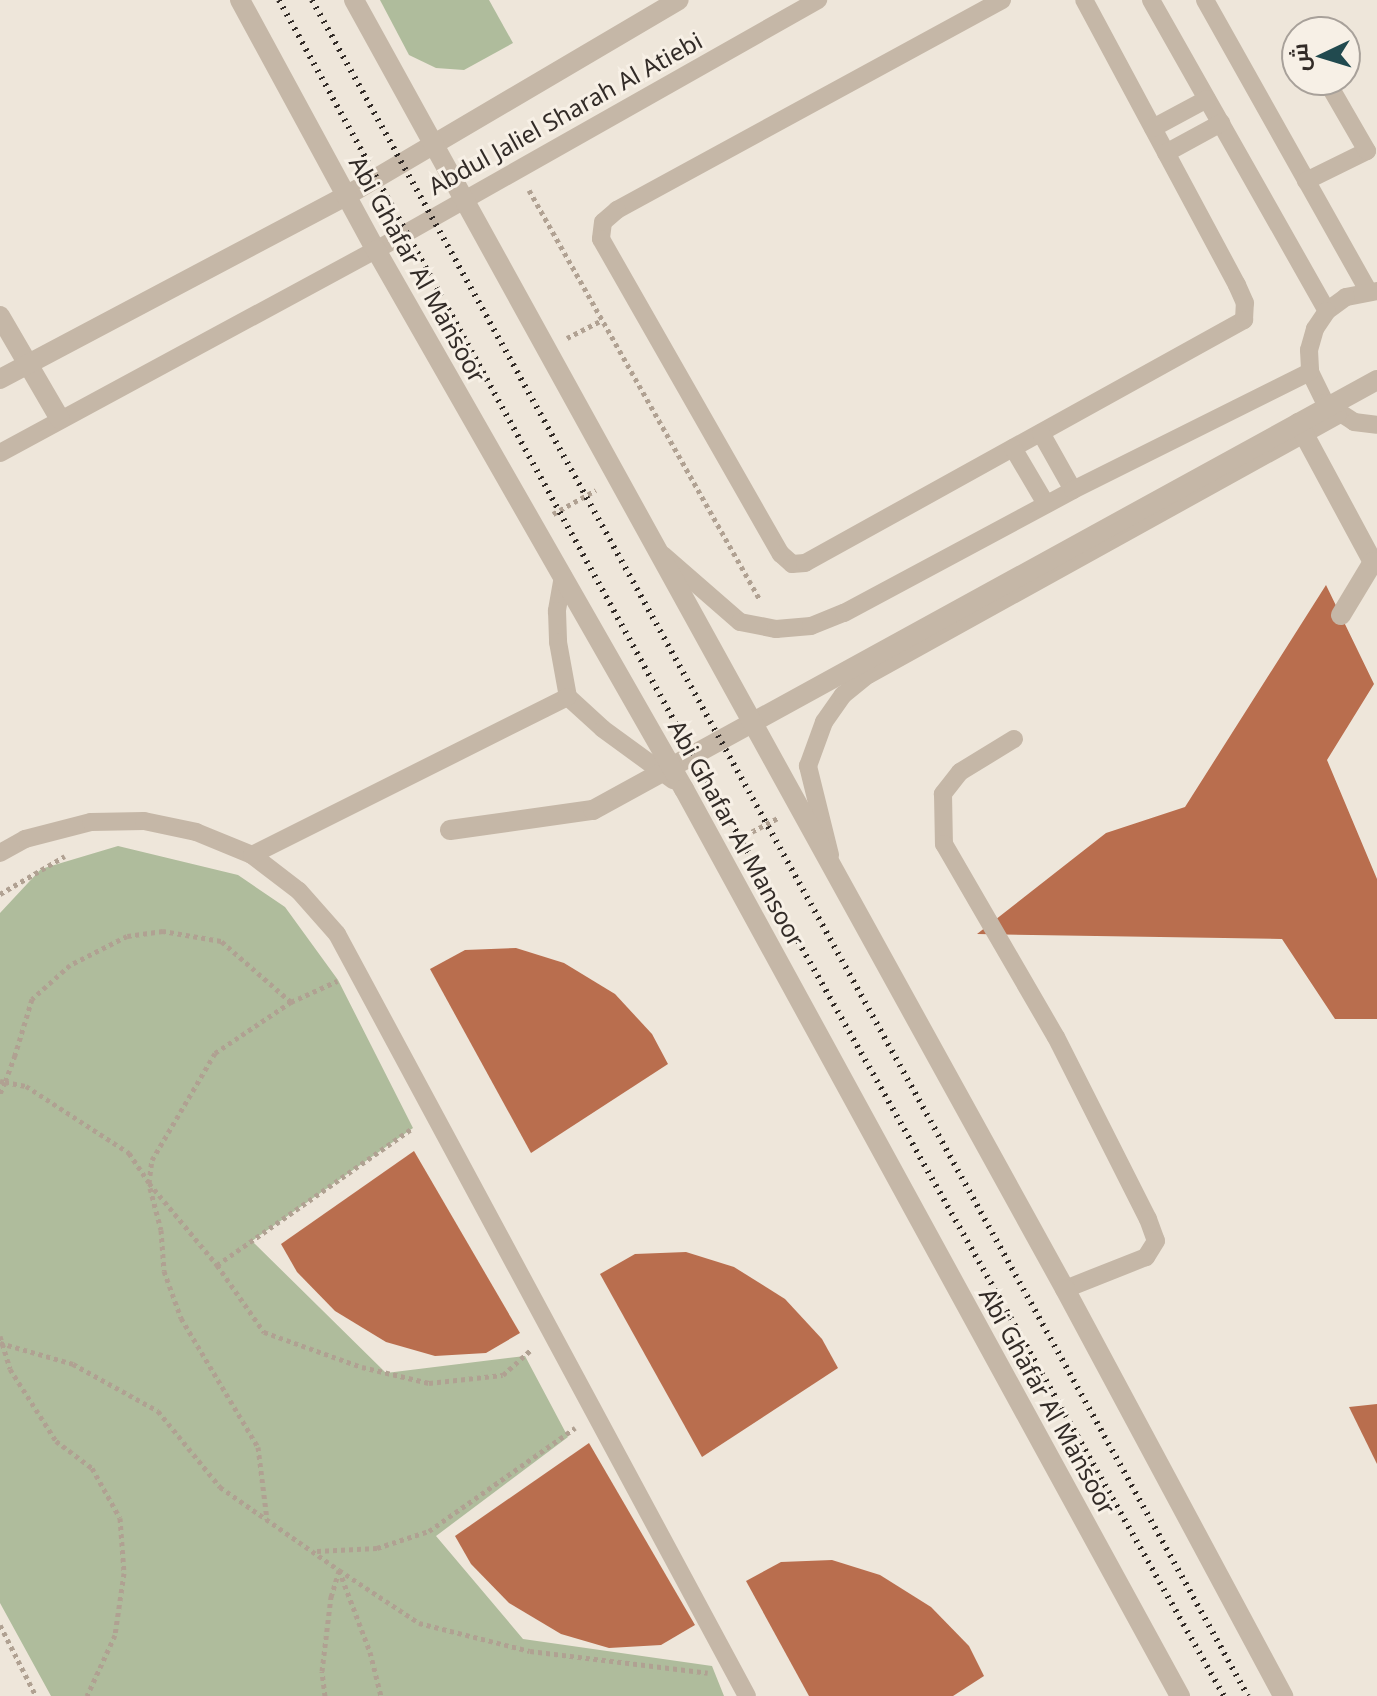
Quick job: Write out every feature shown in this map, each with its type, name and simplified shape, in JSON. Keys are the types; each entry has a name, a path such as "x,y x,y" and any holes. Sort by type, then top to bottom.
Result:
{"street":[{"name":"Abi Ghafar Al Mansoor","path":"240,0 376,250 684,789 1180,1696"},
{"path":"354,0 462,201 1065,1289 1283,1696"},
{"name":"Abdul Jaliel Sharah Al Atiebi","path":"0,379 346,196 679,0"},
{"path":"0,316 60,419"},
{"path":"450,830 593,810 1377,380"},
{"path":"1298,423 1373,562 1341,615"}],"lane":[{"name":"Abdul Jaliel Sharah Al Atiebi","path":"0,453 376,250 818,0"},
{"path":"1002,0 617,210 603,222 601,239 781,554 792,564 805,563 1244,320 1245,303 1237,285 1084,0"},
{"path":"1151,0 1327,311"},
{"path":"1205,0 1306,181 1373,290 1346,297 1327,311 1312,339 1310,372 1325,403 1338,415 1354,422 1377,425"},
{"path":"1306,181 1367,151 1335,96"},
{"path":"1153,128 1207,99"},
{"path":"1166,153 1221,123"},
{"path":"654,547 740,622 776,629 811,626 844,613 1073,490 1310,372"},
{"path":"835,873 808,766 824,722 843,695 868,675 1338,415"},
{"path":"1041,433 1073,490"},
{"path":"1013,448 1046,504"},
{"path":"563,576 557,611 558,642 568,697 603,729 684,789"},
{"path":"252,855 568,697"},
{"path":"1014,739 960,772 943,794 944,844 1056,1037 1148,1219 1156,1241 1146,1257 1065,1289"},
{"path":"0,853 25,839 91,822 144,821 196,832 252,855 299,891 337,934 747,1696"}],"path":[{"path":"517,169 776,629"},
{"path":"562,340 602,320"},
{"path":"545,518 608,484"},
{"path":"729,844 780,817"},
{"path":"0,894 69,854"},
{"path":"0,1094 32,999 70,965 127,936 163,931 221,941 291,1002"},
{"path":"329,968 338,980"},
{"path":"267,1520 258,1447 181,1318 164,1271 161,1230 149,1183 152,1160 215,1053 291,1002 358,972"},
{"path":"3,1081 26,1086 129,1153 149,1183 217,1265 264,1332 362,1367 429,1383 503,1375 551,1332"},
{"path":"217,1265 433,1114"},
{"path":"1,1341 73,1364 158,1411 220,1487 419,1623 530,1651 737,1676"},
{"path":"1,1341 10,1369 56,1441 92,1468 120,1518 124,1573 115,1635 87,1696"},
{"path":"317,1551 377,1548 429,1531 595,1413"},
{"path":"325,1696 322,1671 331,1597 339,1570"},
{"path":"339,1570 370,1652 381,1696"},
{"path":"0,1625 36,1696"}],"green space":[{"path":"380,0 489,0 513,43 464,70 436,68 409,55"},
{"path":"118,846 238,875 285,907 338,980 413,1128 252,1241 386,1373 525,1356 568,1437 436,1536 523,1639 712,1666 724,1696 51,1696 0,1603 0,913 41,869"}],"building":[{"path":"1326,585 1374,684 1327,760 1377,879 1377,1019 1335,1019 1282,939 977,934 1106,833 1185,807"},
{"path":"516,948 564,963 615,994 652,1034 668,1064 531,1153 430,969 465,950"},
{"path":"414,1151 520,1333 486,1353 435,1356 386,1342 335,1311 297,1272 281,1244"},
{"path":"686,1252 734,1267 785,1299 822,1339 838,1368 702,1457 600,1274 635,1254"},
{"path":"1377,1404 1377,1464 1349,1407"},
{"path":"589,1443 695,1625 661,1645 609,1648 561,1634 509,1603 471,1564 455,1536"},
{"path":"832,1560 880,1575 931,1607 969,1646 984,1676 953,1696 809,1696 746,1581 781,1562"}],"railway":[{"path":"279,0 688,746 1224,1696"},
{"path":"312,0 1248,1696"}]}
